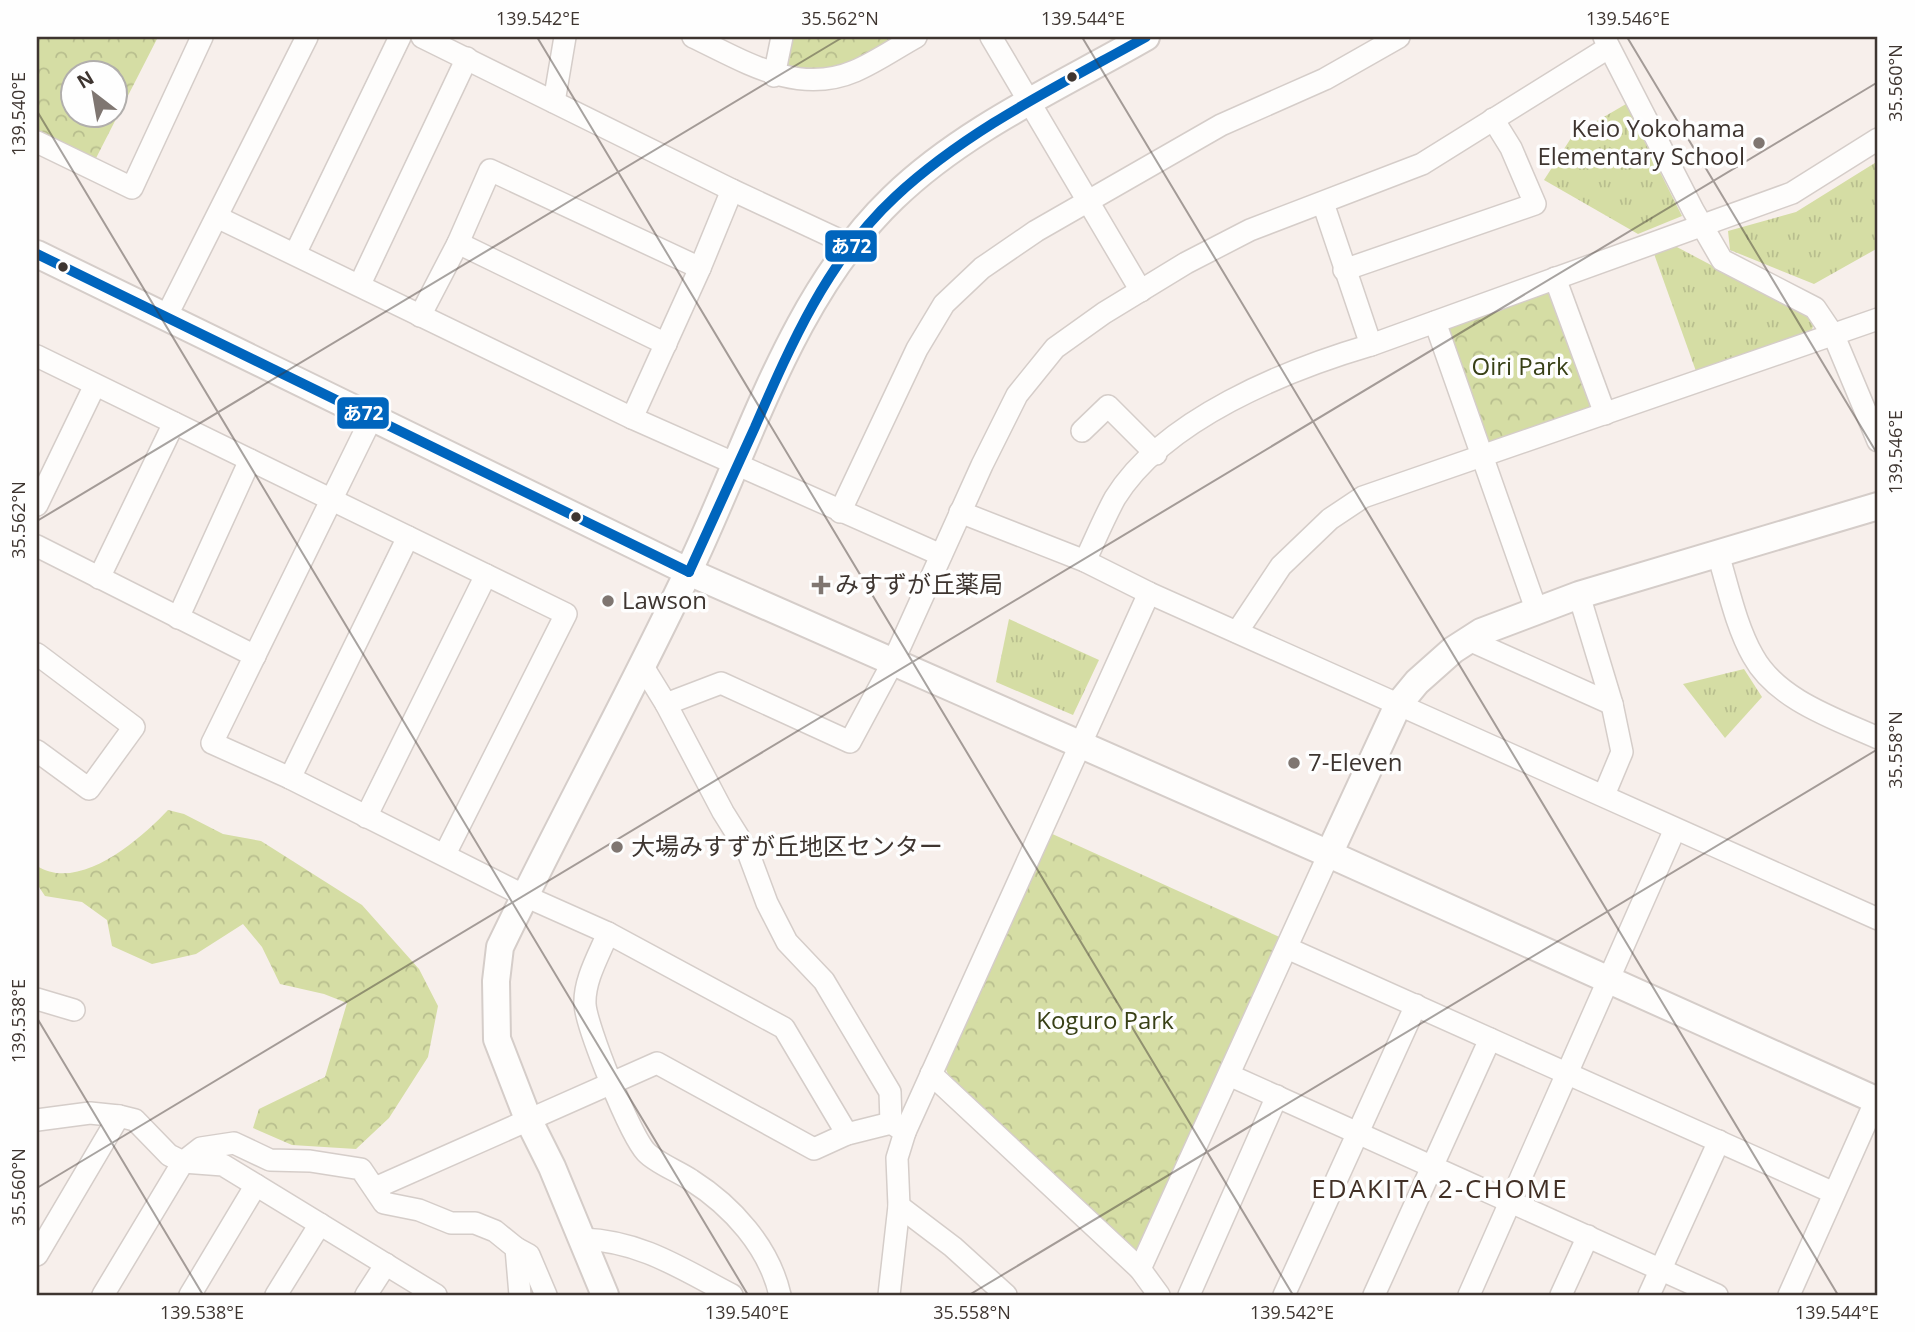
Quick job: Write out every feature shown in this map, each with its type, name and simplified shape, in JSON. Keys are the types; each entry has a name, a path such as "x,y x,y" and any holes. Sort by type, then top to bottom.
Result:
{"street":[{"path":"37,142 132,188 202,37"},
{"path":"167,315 219,218 307,37"},
{"path":"295,254 400,37"},
{"path":"422,37 732,190 850,245"},
{"path":"554,102 565,37"},
{"path":"692,37 774,76 819,81 855,71 916,37"},
{"path":"774,76 782,37"},
{"path":"991,37 1032,102 1141,291"},
{"path":"605,1295 552,1167 528,1119 497,1039 496,993 500,947 689,572 798,326 850,245 893,198 936,163 1032,102 1146,37"},
{"path":"840,512 917,349 944,304 982,268 1088,200 1221,125 1325,79 1399,37"},
{"path":"666,704 721,683 850,742 893,662 960,512 1017,395 1055,348 1141,291 1250,230 1422,164 1606,42 1701,226 1722,260 1815,308 1834,336 1878,441"},
{"path":"359,285 467,58"},
{"path":"1344,270 1535,204 1511,148 1493,119"},
{"path":"1085,561 1116,497 1156,454 1191,425 1235,397 1314,362 1371,345 1792,193 1878,139"},
{"path":"420,316 458,243 490,170 700,268"},
{"path":"632,418 732,190"},
{"path":"1323,202 1371,345"},
{"path":"219,218 632,418 941,555"},
{"path":"458,243 666,344"},
{"path":"37,254 373,415 689,572 1329,854 1877,1101 1789,1295"},
{"path":"1555,278 1605,414"},
{"path":"1237,632 1281,566 1330,519 1363,497 1878,319"},
{"path":"1435,321 1484,454 1536,609"},
{"path":"37,356 566,614 445,854"},
{"path":"37,505 95,385"},
{"path":"1083,431 1115,400 1156,454"},
{"path":"373,415 212,743 290,778 525,896 608,933 784,1028 847,1134"},
{"path":"99,578 174,423"},
{"path":"178,618 250,460"},
{"path":"1140,1269 1398,705 1417,682 1469,640 1536,609 1878,506"},
{"path":"960,512 1085,561 1149,593 1878,919"},
{"path":"290,778 408,537"},
{"path":"37,546 255,656"},
{"path":"1718,554 1748,647 1759,665 1796,699 1878,738"},
{"path":"366,817 486,575"},
{"path":"898,1127 931,1074 1149,593"},
{"path":"1579,595 1612,704 1622,752 1604,795"},
{"path":"1469,640 1612,704"},
{"path":"37,654 134,727 89,789 37,751"},
{"path":"642,665 748,852 767,903 787,942 824,981 890,1092 898,1127 899,1206 889,1295"},
{"path":"1469,1295 1675,829"},
{"path":"608,933 587,984 584,1005 612,1085 646,1153 699,1185 739,1219 774,1271 780,1295"},
{"path":"1287,948 1834,1193"},
{"path":"37,999 74,1010"},
{"path":"1284,1295 1416,1005"},
{"path":"1374,1295 1490,1039"},
{"path":"375,1188 657,1063 814,1149 847,1134 898,1127"},
{"path":"931,1074 1140,1269 1160,1295"},
{"path":"1229,1075 1717,1295"},
{"path":"1189,1295 1277,1096"},
{"path":"37,1120 90,1114 135,1120 169,1155 183,1162 223,1165 436,1295"},
{"path":"37,1255 119,1116"},
{"path":"1649,1295 1719,1142"},
{"path":"103,1295 183,1162 201,1148 234,1143 250,1153 270,1160 310,1161 361,1169 384,1202 419,1210 451,1223 475,1223 495,1231 529,1255 546,1295"},
{"path":"190,1295 256,1185"},
{"path":"899,1206 953,1247 1006,1295"},
{"path":"276,1295 320,1224"},
{"path":"1561,1295 1588,1237"},
{"path":"583,1239 611,1240 640,1248 732,1295"},
{"path":"516,1248 520,1295"},
{"path":"366,1295 386,1264"}],"green space":[{"path":"37,37 158,37 130,92 130,60 60,60 60,130 110,130 93,164 37,136"},
{"path":"790,37 903,37 843,69 783,71"},
{"path":"1626,104 1682,216 1638,234 1544,180 1573,135"},
{"path":"1878,161 1878,248 1814,284 1730,250 1728,231 1796,212"},
{"path":"1675,246 1815,320 1810,336 1697,374 1653,251"},
{"name":"Oiri Park","path":"1548,287 1596,410 1488,446 1446,325"},
{"path":"1009,619 1099,660 1073,715 996,682"},
{"path":"1744,669 1762,697 1725,738 1683,684"},
{"path":"168,810 184,814 223,834 261,841 362,905 419,969 438,1006 428,1057 389,1118 356,1149 292,1145 253,1128 259,1109 325,1077 347,1003 324,994 280,984 262,947 243,924 196,954 152,964 112,946 107,920 82,902 45,896 37,884 37,866 54,873 71,873 90,868 126,848"},
{"name":"Koguro Park","path":"1048,832 1284,939 1144,1247 1129,1251 951,1081 944,1065"}],"transit line":[{"name":"あ72","path":"689,572 797,334 831,275 871,221 923,173 984,129 1146,37"},
{"name":"あ72","path":"37,254 689,572"}],"place":[{"name":"Keio Yokohama Elementary School","path":"1759,143"},
{"name":"みすずが丘薬局","path":"821,585"},
{"name":"Lawson","path":"608,601"},
{"name":"7-Eleven","path":"1294,763"},
{"name":"大場みすずが丘地区センター","path":"617,847"}],"district":[{"name":"EDAKITA 2-CHOME","path":"1440,1189"}]}
